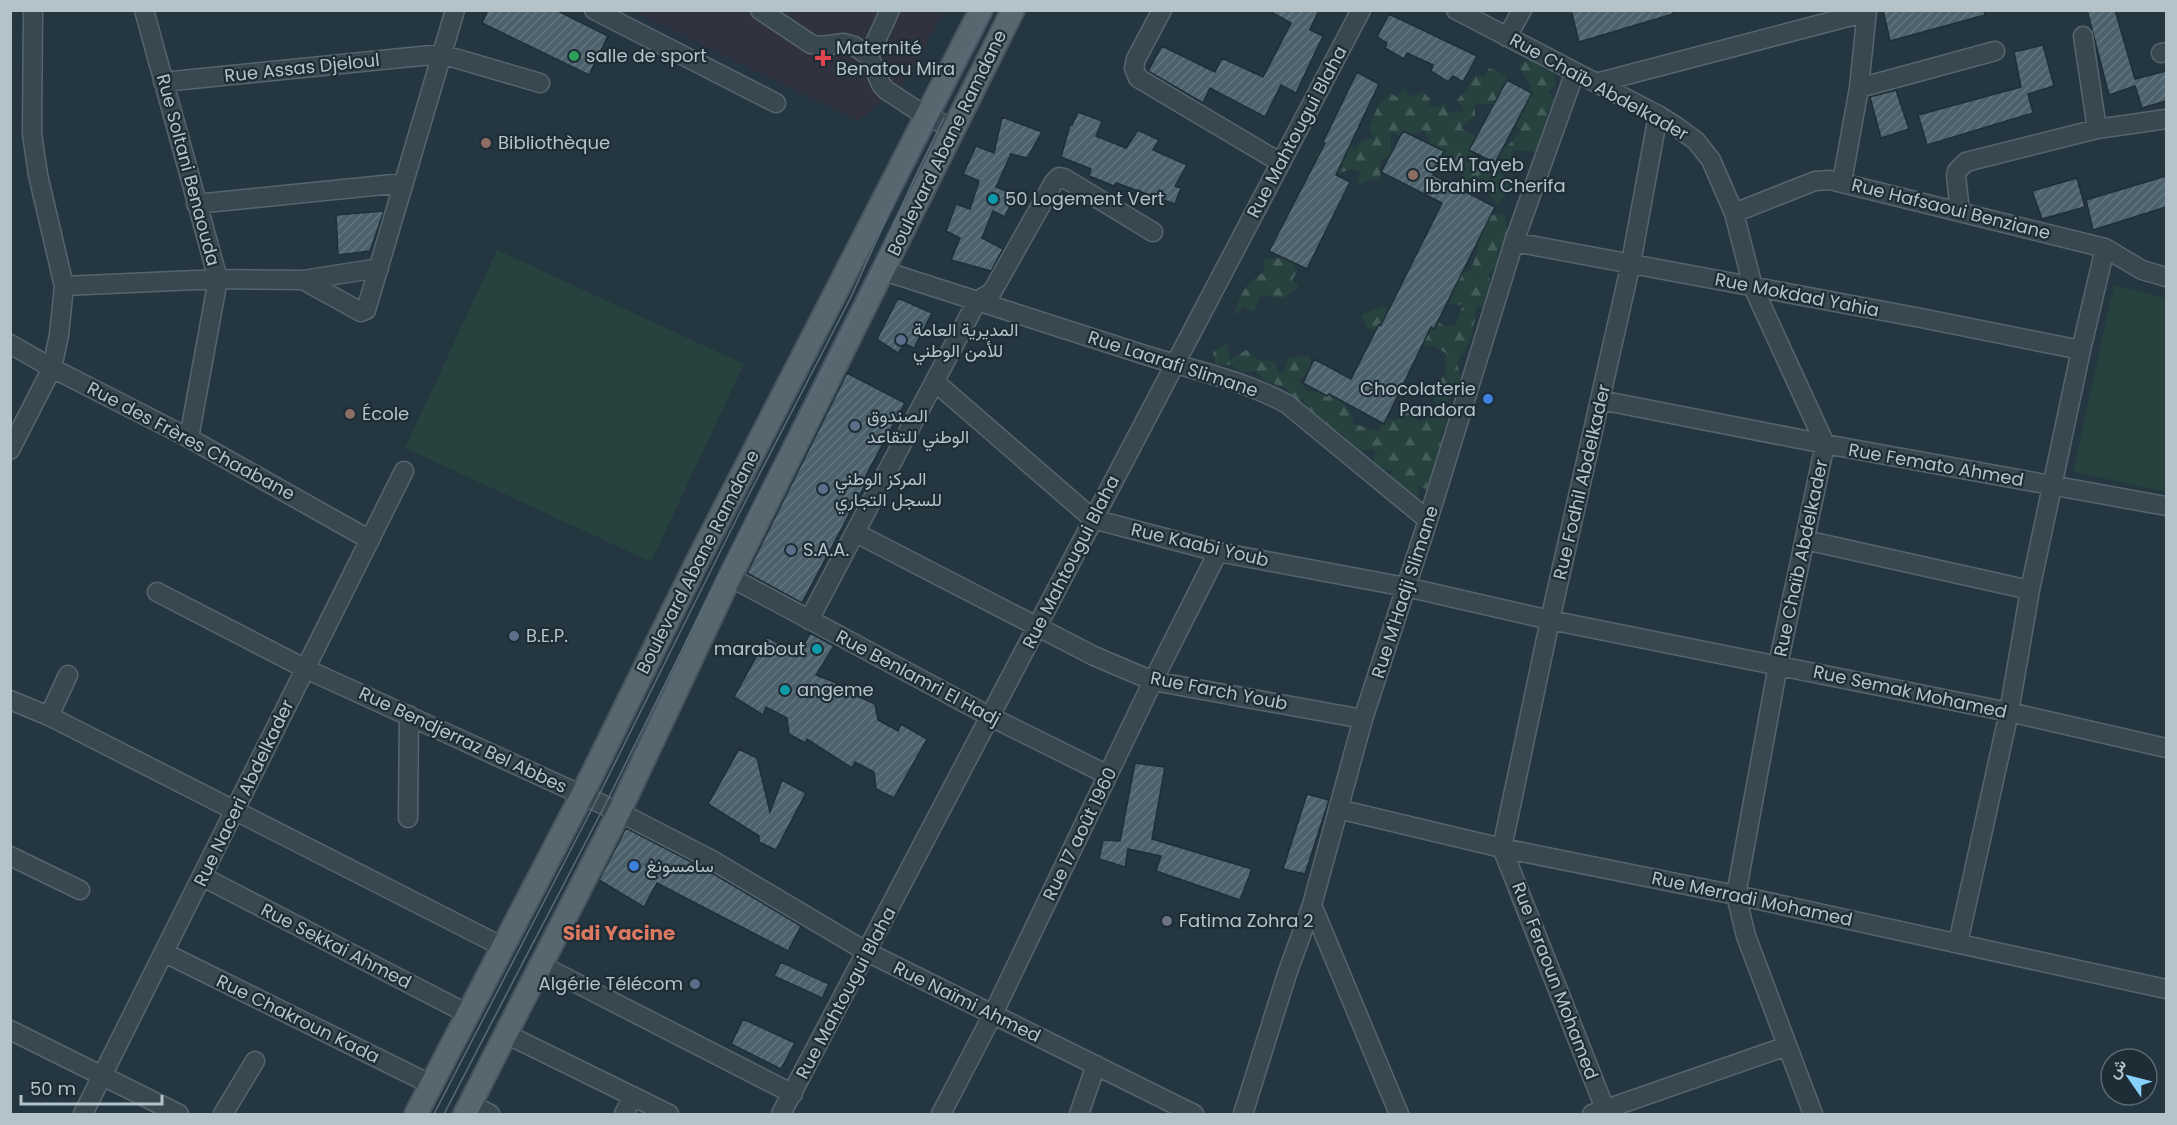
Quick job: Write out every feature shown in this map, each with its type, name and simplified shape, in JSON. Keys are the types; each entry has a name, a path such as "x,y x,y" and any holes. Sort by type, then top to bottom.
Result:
{"main road":[{"name":"Boulevard Abane Ramdane","path":"416,1114 582,795 696,564 981,10"},
{"name":"Boulevard Abane Ramdane","path":"475,1111 506,1034 619,812 730,577 1013,10"}],"street":[{"path":"10,450 52,368 59,335 64,286 38,175 32,134 33,10"},
{"name":"Rue Soltani Benaouda","path":"144,10 218,279 189,438"},
{"path":"303,280 363,312 366,310 455,10"},
{"path":"594,10 776,102"},
{"path":"760,10 811,44 821,46 844,42 869,56 886,90 927,117 954,128"},
{"path":"869,56 890,10"},
{"path":"1162,10 1136,59 1134,68 1138,78 1281,163"},
{"name":"Rue Mahtougui Blaha","path":"781,1114 1361,10"},
{"name":"Rue Chaïb Abdelkader","path":"1456,10 1677,126 1696,141 1711,160 1734,213 1753,287 1825,444 1778,665 1736,895 1746,936 1813,1114"},
{"path":"1507,37 1522,10"},
{"path":"1596,82 1867,11 1859,88 1842,182"},
{"path":"2083,36 2097,129"},
{"path":"1859,88 1995,51"},
{"path":"441,54 540,84"},
{"name":"Rue Assas Djeloul","path":"164,82 441,54"},
{"name":"Rue M'Hadji Slimane","path":"1243,1114 1287,974 1312,905 1363,719 1428,520 1514,242 1575,72"},
{"name":"Rue Fodhil Abdelkader","path":"1502,848 1550,620 1631,263 1658,116"},
{"path":"1960,212 1956,176 1957,171 1966,162 2097,129 2166,119"},
{"path":"809,620 977,302 992,292 1054,182 1059,177 1064,178 1153,232"},
{"name":"Rue Hafsaoui Benziane","path":"1734,213 1815,181 1830,180 2105,248 2142,270 2166,277"},
{"path":"196,204 403,183"},
{"name":"Rue Mokdad Yahia","path":"1514,242 2080,351"},
{"path":"1958,943 2009,712 2030,590 2080,351 2105,248"},
{"path":"64,286 218,279 303,280 379,268"},
{"name":"Rue Laarafi Slimane","path":"884,271 1175,364 1245,384 1287,404 1428,520"},
{"name":"Rue des Frères Chaabane","path":"10,344 189,438 370,540"},
{"name":"Rue Kaabi Youb","path":"935,382 1093,519 1218,552 1406,587"},
{"name":"Rue Femato Ahmed","path":"1600,400 1825,444 2166,506"},
{"name":"Rue Naceri Abdelkader","path":"83,1114 404,471"},
{"name":"Rue Farch Youb","path":"856,533 1094,656 1153,681 1363,719"},
{"path":"1805,540 2030,590"},
{"name":"Rue 17 août 1960","path":"940,1114 992,1016 1153,681 1218,552"},
{"name":"Rue Benlamri El Hadj","path":"730,577 991,717 1108,775"},
{"name":"Rue Semak Mohamed","path":"1406,587 1550,620 2009,712 2166,748"},
{"name":"Rue Bendjerraz Bel Abbes","path":"157,592 306,669 619,812"},
{"path":"49,716 68,675"},
{"path":"10,700 49,716 503,947"},
{"path":"408,818 409,716"},
{"name":"Rue Merradi Mohamed","path":"1338,809 1502,848 1736,895 2166,989"},
{"name":"Rue Naïmi Ahmed","path":"619,812 712,860 867,952 992,1016 1194,1114"},
{"name":"Rue Feraoun Mohamed","path":"1502,848 1602,1113"},
{"path":"10,856 80,890"},
{"name":"Rue Sekkai Ahmed","path":"203,877 468,1014"},
{"path":"1312,905 1399,1114"},
{"name":"Rue Chakroun Kada","path":"165,953 432,1085"},
{"path":"541,965 793,1094"},
{"path":"10,1030 179,1114"},
{"path":"506,1034 669,1114"},
{"path":"1602,1113 1787,1047"},
{"path":"223,1114 255,1061"},
{"path":"1079,1114 1096,1065"},
{"path":"624,1114 633,1096"}],"shaded area":[{"name":"Maternité Benatou Mira","path":"632,11 945,11 902,85 858,121"}],"green space":[{"path":"1534,57 1542,69 1553,71 1556,86 1548,92 1556,101 1547,111 1549,132 1542,152 1514,150 1511,166 1498,172 1514,183 1498,206 1486,191 1460,189 1463,173 1444,167 1427,168 1432,150 1424,130 1405,138 1391,132 1391,158 1381,159 1380,178 1356,184 1361,173 1352,169 1329,176 1324,165 1315,157 1326,139 1347,135 1354,151 1362,140 1374,138 1369,128 1378,106 1390,93 1397,97 1403,88 1412,97 1422,91 1430,99 1427,105 1439,107 1446,101 1447,113 1465,111 1457,100 1476,74 1484,77 1489,68 1507,76 1506,90 1497,104 1475,104 1475,116 1461,128 1478,138 1471,157 1471,169 1479,166 1493,140 1506,148 1521,131 1512,120 1515,95 1532,88 1518,65"},
{"path":"1497,214 1505,216 1508,236 1497,252 1499,265 1489,273 1491,297 1484,308 1477,306 1469,343 1457,362 1461,382 1447,402 1446,426 1441,432 1435,475 1426,489 1418,486 1418,497 1400,492 1388,480 1393,470 1372,470 1375,451 1366,449 1351,454 1344,435 1305,414 1304,398 1296,403 1286,388 1263,380 1256,371 1242,372 1231,365 1216,365 1213,352 1227,343 1230,360 1246,350 1259,360 1276,362 1278,372 1283,373 1289,357 1310,356 1311,374 1298,379 1307,391 1334,391 1350,411 1354,424 1379,431 1383,418 1396,420 1414,405 1419,423 1436,411 1433,391 1445,373 1447,354 1436,347 1410,343 1367,328 1361,315 1383,306 1394,316 1424,312 1444,326 1454,326 1463,305 1450,304 1451,277 1471,270 1479,245 1470,236 1483,217"},
{"path":"497,250 744,364 651,562 405,448"},
{"path":"1291,255 1297,272 1292,280 1299,286 1284,298 1261,296 1254,312 1244,307 1233,316 1247,286 1263,273 1265,258 1275,259"},
{"path":"2114,285 2166,298 2166,492 2073,472"}],"building":[{"name":"salle de sport","path":"488,10 556,10 608,36 589,75 482,23"},
{"path":"1268,10 1319,10 1310,30 1323,36 1296,93 1281,85 1265,117 1210,88 1203,103 1148,71 1162,46 1215,72 1222,58 1263,77 1291,23"},
{"path":"1571,10 1672,10 1673,14 1579,42"},
{"path":"1883,10 1984,10 1985,15 1890,41"},
{"path":"2087,10 2115,10 2135,79 2166,71 2166,101 2142,108 2135,86 2109,95"},
{"path":"1389,14 1477,56 1463,82 1453,76 1448,82 1431,71 1433,65 1407,53 1404,59 1385,48 1387,43 1377,37"},
{"path":"2043,45 2054,86 2028,94 2033,113 1927,145 1918,115 2021,87 2014,52"},
{"path":"1357,72 1379,84 1336,175 1350,182 1307,269 1269,251 1325,143 1323,142"},
{"path":"1507,80 1532,93 1495,163 1469,150"},
{"path":"1896,90 1909,129 1881,138 1870,97"},
{"name":"50 Logement Vert","path":"1078,112 1102,121 1096,136 1126,148 1138,130 1159,140 1153,150 1187,165 1175,186 1181,188 1175,204 1089,176 1091,169 1061,157 1070,125"},
{"name":"50 Logement Vert","path":"1002,117 1042,132 1027,158 1011,154 996,187 1015,194 1005,217 993,211 982,238 1003,249 991,271 951,260 960,238 946,231 956,204 970,209 979,181 963,174 976,146 994,153"},
{"path":"1403,131 1444,151 1433,175 1495,207 1434,329 1431,327 1384,424 1329,394 1327,396 1303,383 1314,359 1351,379 1379,324 1381,325 1442,203 1381,172"},
{"path":"2166,176 2166,207 2093,230 2086,200"},
{"path":"2077,178 2085,207 2042,219 2032,191"},
{"path":"384,211 370,251 338,255 336,215"},
{"path":"898,298 932,313 914,348 905,344 898,353 877,339"},
{"path":"847,373 905,403 862,483 865,485 802,603 747,573"},
{"path":"810,633 834,646 816,675 837,683 835,686 875,704 878,720 898,731 901,724 927,739 894,798 876,789 874,772 855,762 852,768 807,739 805,743 789,734 787,718 766,707 763,715 734,697 767,637 799,655"},
{"path":"739,749 757,758 770,812 782,780 806,793 776,850 759,842 759,836 708,804"},
{"path":"1135,763 1165,767 1152,839 1252,869 1240,900 1156,871 1161,856 1128,849 1125,867 1099,859 1103,840 1120,841"},
{"path":"1307,794 1329,800 1305,874 1283,869"},
{"path":"626,828 707,870 801,926 788,951 657,883 644,907 599,880"},
{"path":"781,962 829,984 822,998 774,976"},
{"path":"743,1019 795,1043 781,1069 731,1044"}],"tram line":[{"path":"434,1114 596,801 741,510 850,299 906,175 989,10"},
{"path":"444,1114 605,805 749,515 858,303 944,118"}],"place":[{"name":"salle de sport","path":"574,56"},
{"name":"Maternité Benatou Mira","path":"823,58"},
{"name":"Bibliothèque","path":"486,143"},
{"name":"CEM Tayeb Ibrahim Cherifa","path":"1413,175"},
{"name":"50 Logement Vert","path":"993,199"},
{"name":"المديرية العامة للأمن الوطني","path":"901,340"},
{"name":"Chocolaterie Pandora","path":"1488,399"},
{"name":"École","path":"350,414"},
{"name":"الصندوق الوطني للتقاعد","path":"855,426"},
{"name":"المركز الوطني للسجل التجاري","path":"823,489"},
{"name":"S.A.A.","path":"791,550"},
{"name":"B.E.P.","path":"514,636"},
{"name":"marabout","path":"817,649"},
{"name":"angeme","path":"785,690"},
{"name":"سامسونغ","path":"634,866"},
{"name":"Fatima Zohra 2","path":"1167,921"},
{"name":"Algérie Télécom","path":"695,984"}],"district":[{"name":"Sidi Yacine","path":"619,933"}]}
